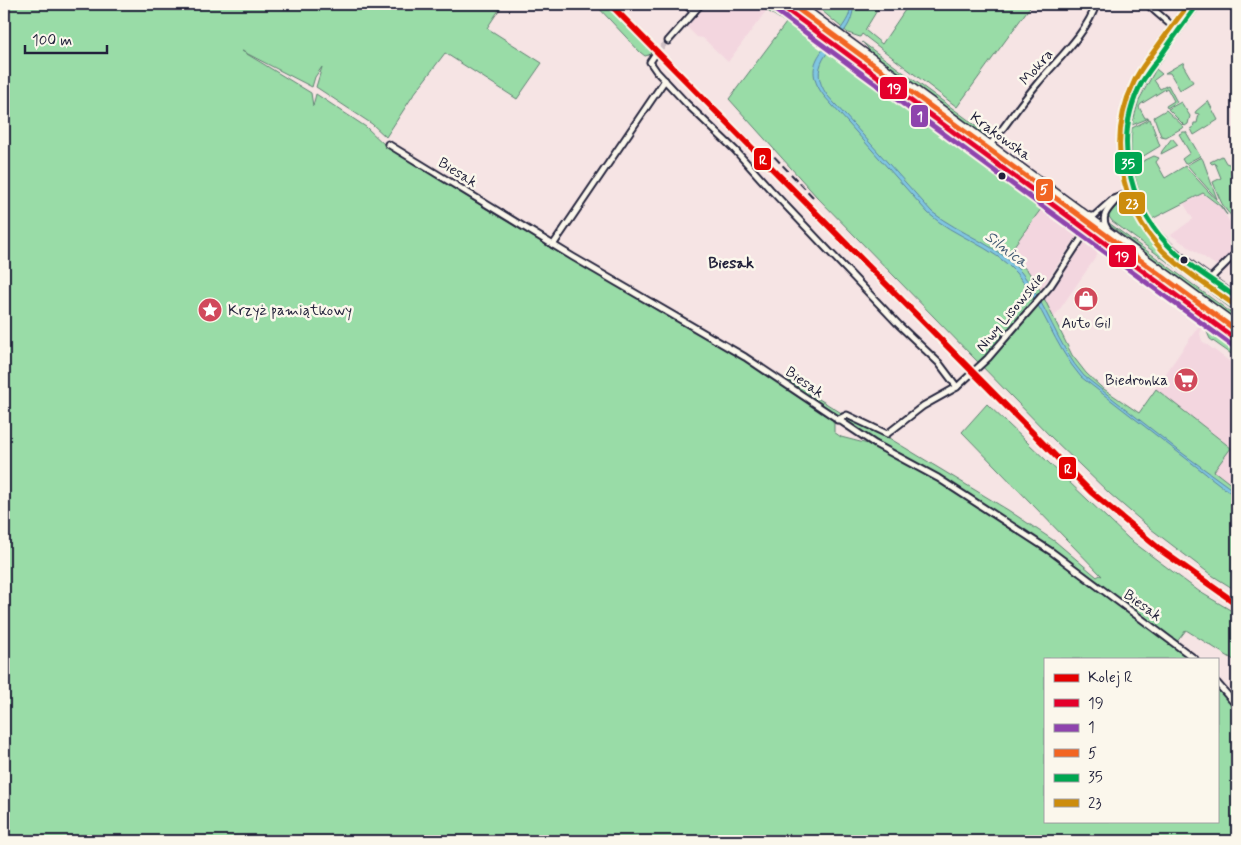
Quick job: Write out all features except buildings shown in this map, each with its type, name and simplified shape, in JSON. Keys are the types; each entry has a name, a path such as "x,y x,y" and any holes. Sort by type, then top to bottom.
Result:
{"main road":[{"name":"Krakowska","path":"779,4 1237,340"},
{"name":"Krakowska","path":"797,4 1237,326"}],"street":[{"path":"685,4 694,12"},
{"path":"668,41 701,4"},
{"name":"Mokra","path":"990,145 1036,84 1063,55 1091,17 1096,4"},
{"path":"1148,4 1178,31"},
{"path":"1198,4 1141,83 1132,103 1127,123 1125,150 1134,192 1144,215 1161,238 1174,251 1237,298"},
{"path":"656,53 651,58 650,64 698,115 735,150 899,324 939,363 957,387"},
{"path":"553,245 665,80"},
{"name":"Biesak","path":"388,144 553,245 745,357 875,444 938,478 1045,547 1194,658"},
{"path":"1088,216 1094,216 1109,201 1134,192"},
{"path":"1109,232 1104,224 1103,216 1118,197"},
{"name":"Niwy Lisowskie","path":"837,420 847,415 887,434 924,406 957,387 988,358 1036,305 1087,230"},
{"path":"1211,278 1237,252"},
{"path":"1218,684 1237,706"}],"shaded area":[{"path":"707,4 757,4 766,11 728,62 703,38 697,37 685,25"},
{"path":"1202,194 1221,207 1237,235 1237,245 1232,253 1217,266 1171,235 1193,219 1184,204"},
{"path":"1041,209 1077,236 1040,290 1028,271 1008,254"},
{"path":"1084,243 1098,254 1053,319 1044,301"},
{"path":"1200,324 1202,326 1200,334 1202,341 1237,367 1237,489 1214,471 1231,447 1155,389"}],"green space":[{"path":"4,4 503,4 487,28 542,63 517,99 445,53 414,94 386,137 372,124 316,87 322,67 315,77 312,87 242,51 311,93 313,106 316,94 366,127 387,147 498,216 781,382 834,420 834,432 841,437 872,445 925,473 1051,553 1095,587 1098,586 972,496 845,422 845,419 848,417 884,435 1008,510 1056,542 1097,577 1102,576 962,432 987,404 1129,539 1200,592 1237,614 1237,662 1186,630 1176,643 1192,658 1044,658 1044,822 1218,822 1218,687 1237,708 1237,841 4,841"},
{"path":"595,4 607,4 656,53 645,56 640,52"},
{"path":"757,4 764,4 787,21 786,23"},
{"path":"786,4 791,4 830,32 828,35"},
{"path":"814,4 881,4 865,30 882,44 909,4 1032,4 957,107 862,34 860,37 848,33"},
{"path":"772,6 786,13 823,40 811,37 772,8"},
{"path":"786,23 830,53 1041,209 1008,254 1028,271 1040,290 1072,355 1086,373 1101,387 1139,413 1156,389 1231,448 1214,471 1237,489 1237,591 1210,574 1151,529 1110,494 1051,437 817,197 729,99"},
{"path":"842,41 1080,215 1077,218 839,43"},
{"path":"862,42 993,138 988,139 868,51 868,48"},
{"path":"851,61 974,151 989,165 848,62"},
{"path":"1184,62 1183,65 1193,82 1180,90 1170,73 1165,73"},
{"path":"1156,69 1162,74 1154,80 1160,89 1168,85 1177,102 1167,108 1166,106 1174,101 1167,88 1141,104 1139,107 1145,118 1149,118 1132,125 1139,100"},
{"path":"1208,101 1218,120 1194,135 1191,129 1194,123 1197,123 1199,114 1195,113"},
{"path":"1181,102 1190,116 1188,124 1185,126 1168,109"},
{"path":"1166,110 1184,127 1166,137 1161,136 1154,117"},
{"path":"1150,119 1160,146 1137,160 1132,160 1132,128"},
{"path":"1186,132 1200,156 1185,164 1182,159 1190,153 1179,134"},
{"path":"1172,138 1178,145 1161,154 1162,151"},
{"path":"1154,156 1159,158 1156,162 1165,178 1185,166 1220,204 1227,215 1220,206 1203,193 1152,219 1139,191 1133,169 1137,164"},
{"path":"1222,156 1226,163 1237,167 1237,219 1232,217 1225,209 1213,182 1221,178 1215,163 1212,164 1210,162"},
{"path":"1201,157 1203,160 1217,199 1187,165"},
{"path":"1019,187 1030,192 1074,224 1070,224"},
{"path":"1128,198 1134,200 1153,231 1178,256 1177,258 1180,260 1180,263 1183,265 1184,263 1218,289 1216,294 1237,309 1237,313 1112,221 1108,215 1116,205"},
{"path":"1083,217 1237,331 1237,335 1080,220"},
{"path":"1105,218 1109,223 1237,317 1237,322 1108,224"},
{"path":"1209,328 1237,349 1237,358 1210,339 1207,332"},
{"path":"790,378 843,414 836,415 787,381"}],"water":[{"path":"850,4 854,4 849,24 827,53 820,67 821,85 827,95 932,212 1001,254 1021,272 1038,297 1066,351 1084,376 1178,450 1237,493 1237,498 1081,377 1063,352 1034,298 1016,273 985,248 949,229 928,213 824,96 816,83 814,71 816,61 849,15"}],"tunnel":[{"path":"656,53 668,41"}],"railway":[{"path":"766,148 813,197"}],"rail line":[{"name":"R","path":"610,4 1091,492 1162,551 1237,604"}],"transit line":[{"name":"19","path":"779,4 1237,340"},
{"name":"5","path":"791,4 1237,331"},
{"name":"23","path":"1189,4 1138,73 1134,82 1121,126 1122,171 1127,192 1136,213 1148,233 1163,251 1188,272 1233,304"},
{"name":"35","path":"1198,4 1142,82 1133,103 1128,124 1127,146 1129,167 1134,188 1142,208 1153,227 1167,244 1192,266 1237,298"},
{"name":"1","path":"775,10 1233,346"}],"place":[{"name":"Auto Gil","path":"1086,299"},
{"name":"Krzyż pamiątkowy","path":"210,310"},
{"name":"Biedronka","path":"1186,380"}],"district":[{"name":"Biesak","path":"731,262"}],"water label":[{"name":"Silnica","path":"1007,248"}]}
